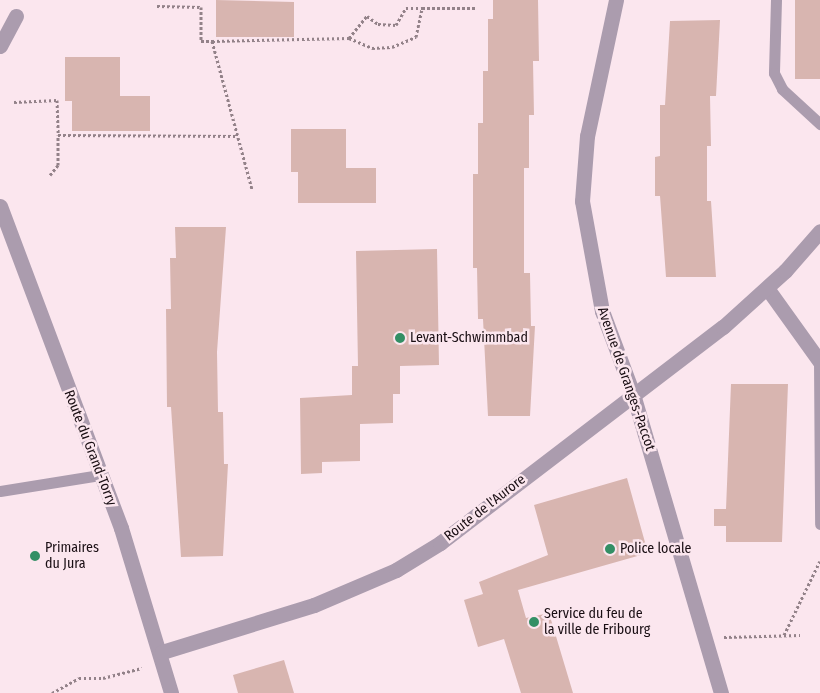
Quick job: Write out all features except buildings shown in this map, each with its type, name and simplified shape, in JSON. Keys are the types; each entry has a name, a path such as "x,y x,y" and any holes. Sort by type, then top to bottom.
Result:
{"street":[{"name":"Avenue de Granges-Paccot","path":"616,0 587,136 582,201 602,311 632,394 721,693"},
{"path":"0,46 16,16"},
{"name":"Route du Grand-Torry","path":"0,206 100,475 162,652 171,693"},
{"name":"Route de l'Aurore","path":"162,652 314,605 396,570 440,543 632,394 723,328 767,288 820,231"},
{"path":"767,288 820,362"}],"lane":[{"path":"776,0 774,73 782,89 820,122"},
{"path":"820,362 820,524"},
{"path":"0,491 100,475"}],"path":[{"path":"157,6 201,7 201,41 349,38 372,48 392,47 416,37 422,25 422,8"},
{"path":"349,38 367,16 378,24 396,25 406,8 477,8"},
{"path":"212,41 252,189"},
{"path":"14,102 57,100 58,165 50,175"},
{"path":"58,135 238,136"},
{"path":"784,635 820,561"},
{"path":"718,637 800,635"},
{"path":"52,693 79,678 103,678 142,668"}],"place":[{"name":"Levant-Schwimmbad","path":"400,338"},
{"name":"Police locale","path":"610,549"},
{"name":"Primaires du Jura","path":"35,556"},
{"name":"Service du feu de la ville de Fribourg","path":"534,622"}]}
